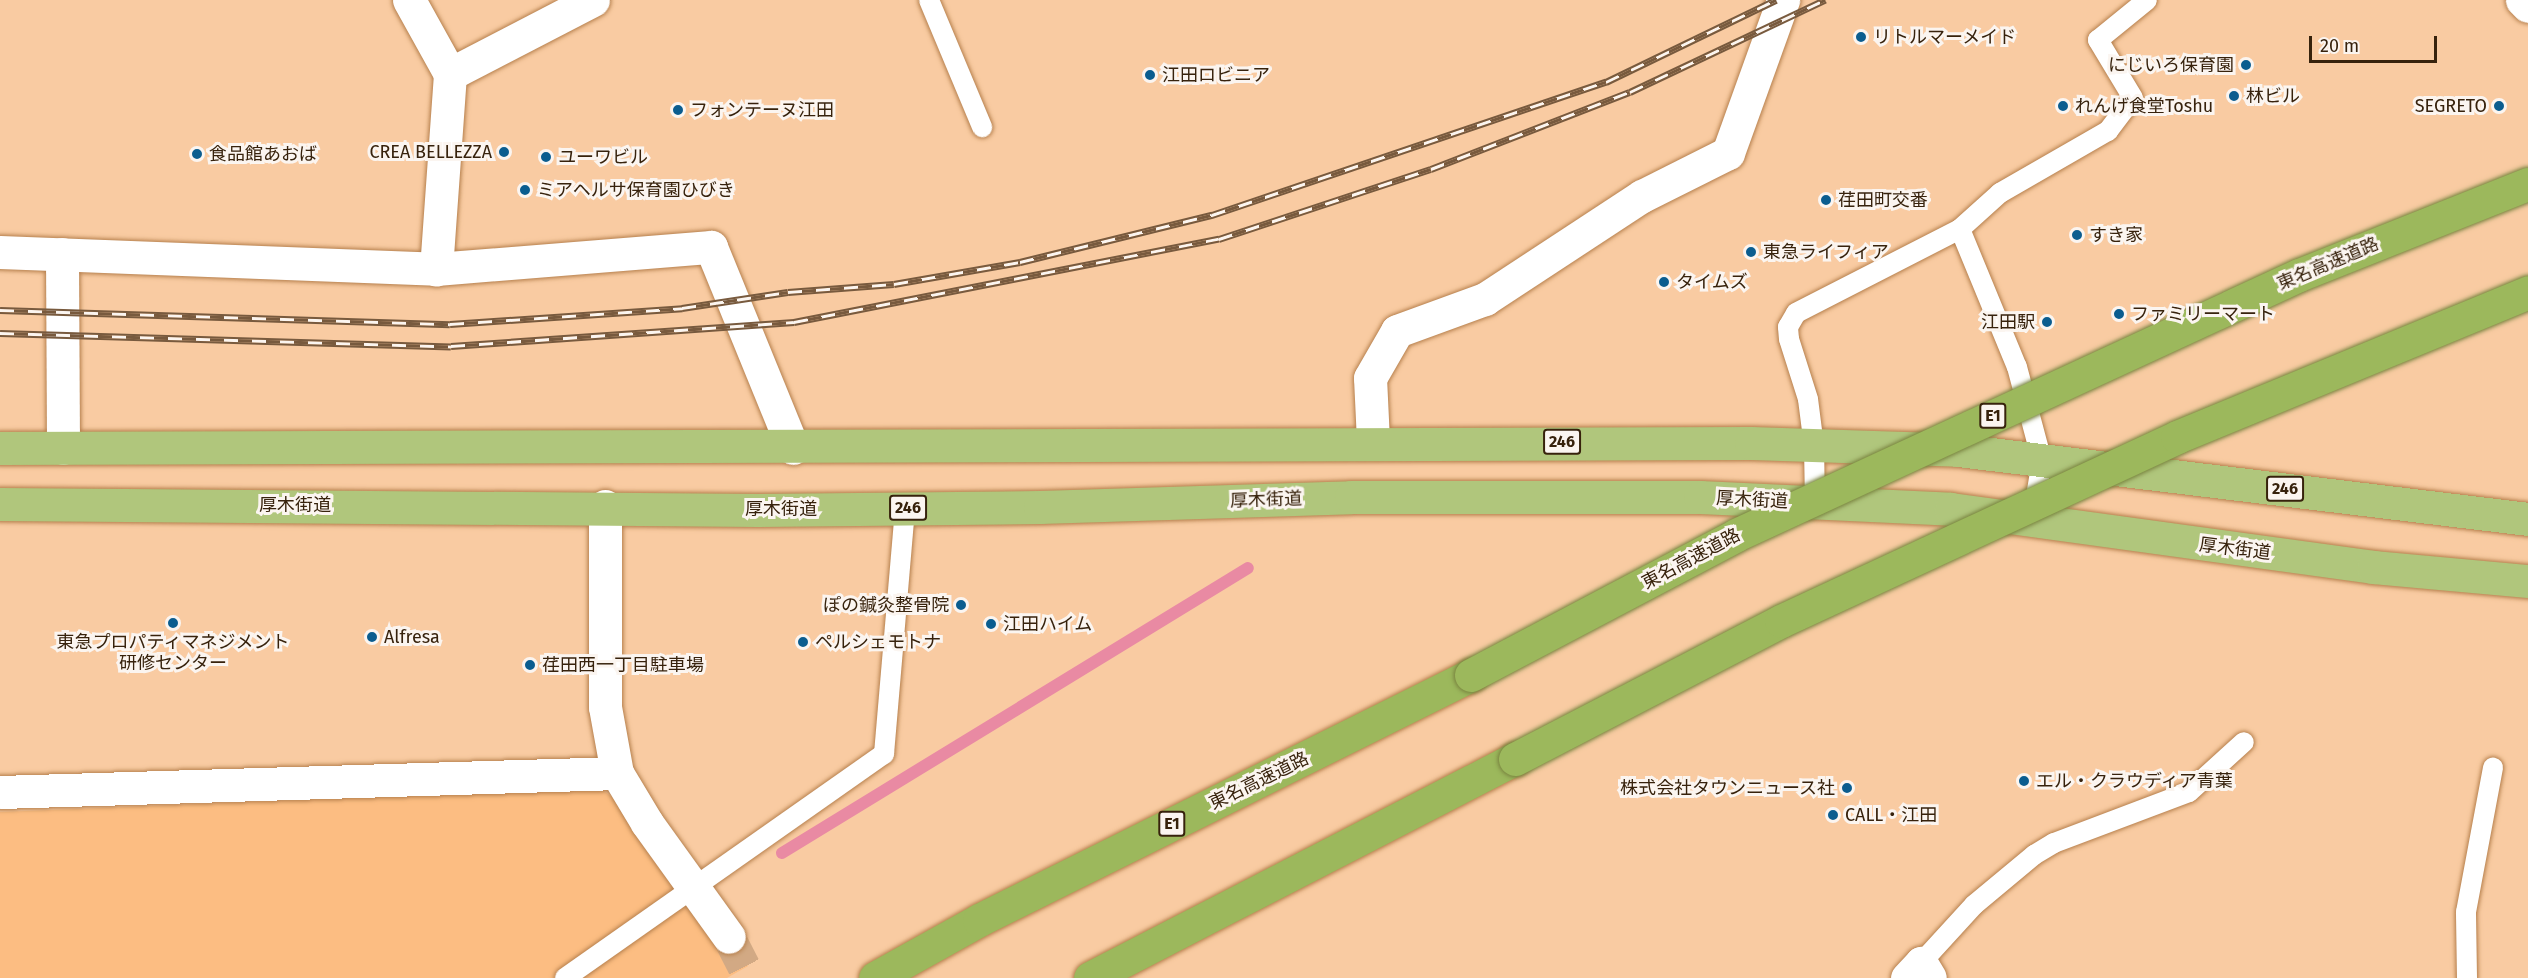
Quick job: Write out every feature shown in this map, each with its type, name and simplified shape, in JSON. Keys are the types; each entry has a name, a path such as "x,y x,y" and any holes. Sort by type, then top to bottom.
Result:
{"highway":[{"name":"東名高速道路","path":"875,978 979,920 1471,675 1768,520 2299,275 2528,184"},
{"path":"1090,978 1781,621 2177,437 2528,292"},
{"name":"246","path":"0,448 793,447 1373,441 1958,450 2528,519"},
{"name":"厚木街道","path":"0,504 905,508 1351,497 1700,497 1951,509 2031,523 2373,567 2528,581"}],"street":[{"path":"409,0 450,74 436,268"},
{"path":"450,74 592,0"},
{"path":"1373,441 1370,378 1397,331 1485,299 1642,196 1728,153 1783,0"},
{"path":"2522,0 2528,6"},
{"path":"0,252 436,268 711,247 793,447"},
{"path":"62,254 63,448"},
{"path":"605,507 605,707 616,773 647,823 729,937"},
{"path":"0,792 616,773"}],"lane":[{"path":"929,0 982,127"},
{"path":"1815,503 1814,446 1808,399 1789,339 1788,327 1796,313 1960,229 2000,193 2108,131 2133,98 2098,40 2146,0"},
{"path":"1960,229 2018,367 2042,461 2031,523"},
{"path":"565,978 693,885 884,754 905,508"},
{"path":"1919,973 1974,905 2034,855 2054,843 2189,792 2244,742"},
{"path":"2467,978 2466,912 2493,768"}],"shaded area":[{"path":"600,788 648,825 736,930 748,966 727,978 0,978 0,812"}],"waterway":[{"path":"782,853 1248,568"}],"tunnel":[{"path":"729,937 750,978"}],"railway":[{"path":"0,310 450,324 682,308 788,292 894,284 1020,262 1212,215 1606,82 1776,0"},
{"path":"0,333 451,346 794,322 1219,239 1431,169 1630,92 1825,0"}],"place":[{"name":"リトルマーメイド","path":"1861,37"},
{"name":"にじいろ保育園","path":"2246,65"},
{"name":"江田ロビニア","path":"1150,75"},
{"name":"林ビル","path":"2234,96"},
{"name":"れんげ食堂Toshu","path":"2063,106"},
{"name":"SEGRETO","path":"2499,106"},
{"name":"フォンテーヌ江田","path":"678,110"},
{"name":"CREA BELLEZZA","path":"504,152"},
{"name":"食品館あおば","path":"197,154"},
{"name":"ユーワビル","path":"546,157"},
{"name":"ミアヘルサ保育園ひびき","path":"525,190"},
{"name":"荏田町交番","path":"1826,200"},
{"name":"すき家","path":"2077,235"},
{"name":"東急ライフィア","path":"1751,252"},
{"name":"タイムズ","path":"1664,282"},
{"name":"ファミリーマート","path":"2119,314"},
{"name":"江田駅","path":"2047,322"},
{"name":"ぽの鍼灸整骨院","path":"961,605"},
{"name":"東急プロパティマネジメント 研修センター","path":"173,623"},
{"name":"江田ハイム","path":"991,624"},
{"name":"Alfresa","path":"372,637"},
{"name":"ペルシェモトナ","path":"803,642"},
{"name":"荏田西一丁目駐車場","path":"530,665"},
{"name":"エル・クラウディア青葉","path":"2024,781"},
{"name":"株式会社タウンニュース社","path":"1847,788"},
{"name":"CALL・江田","path":"1833,815"}]}
